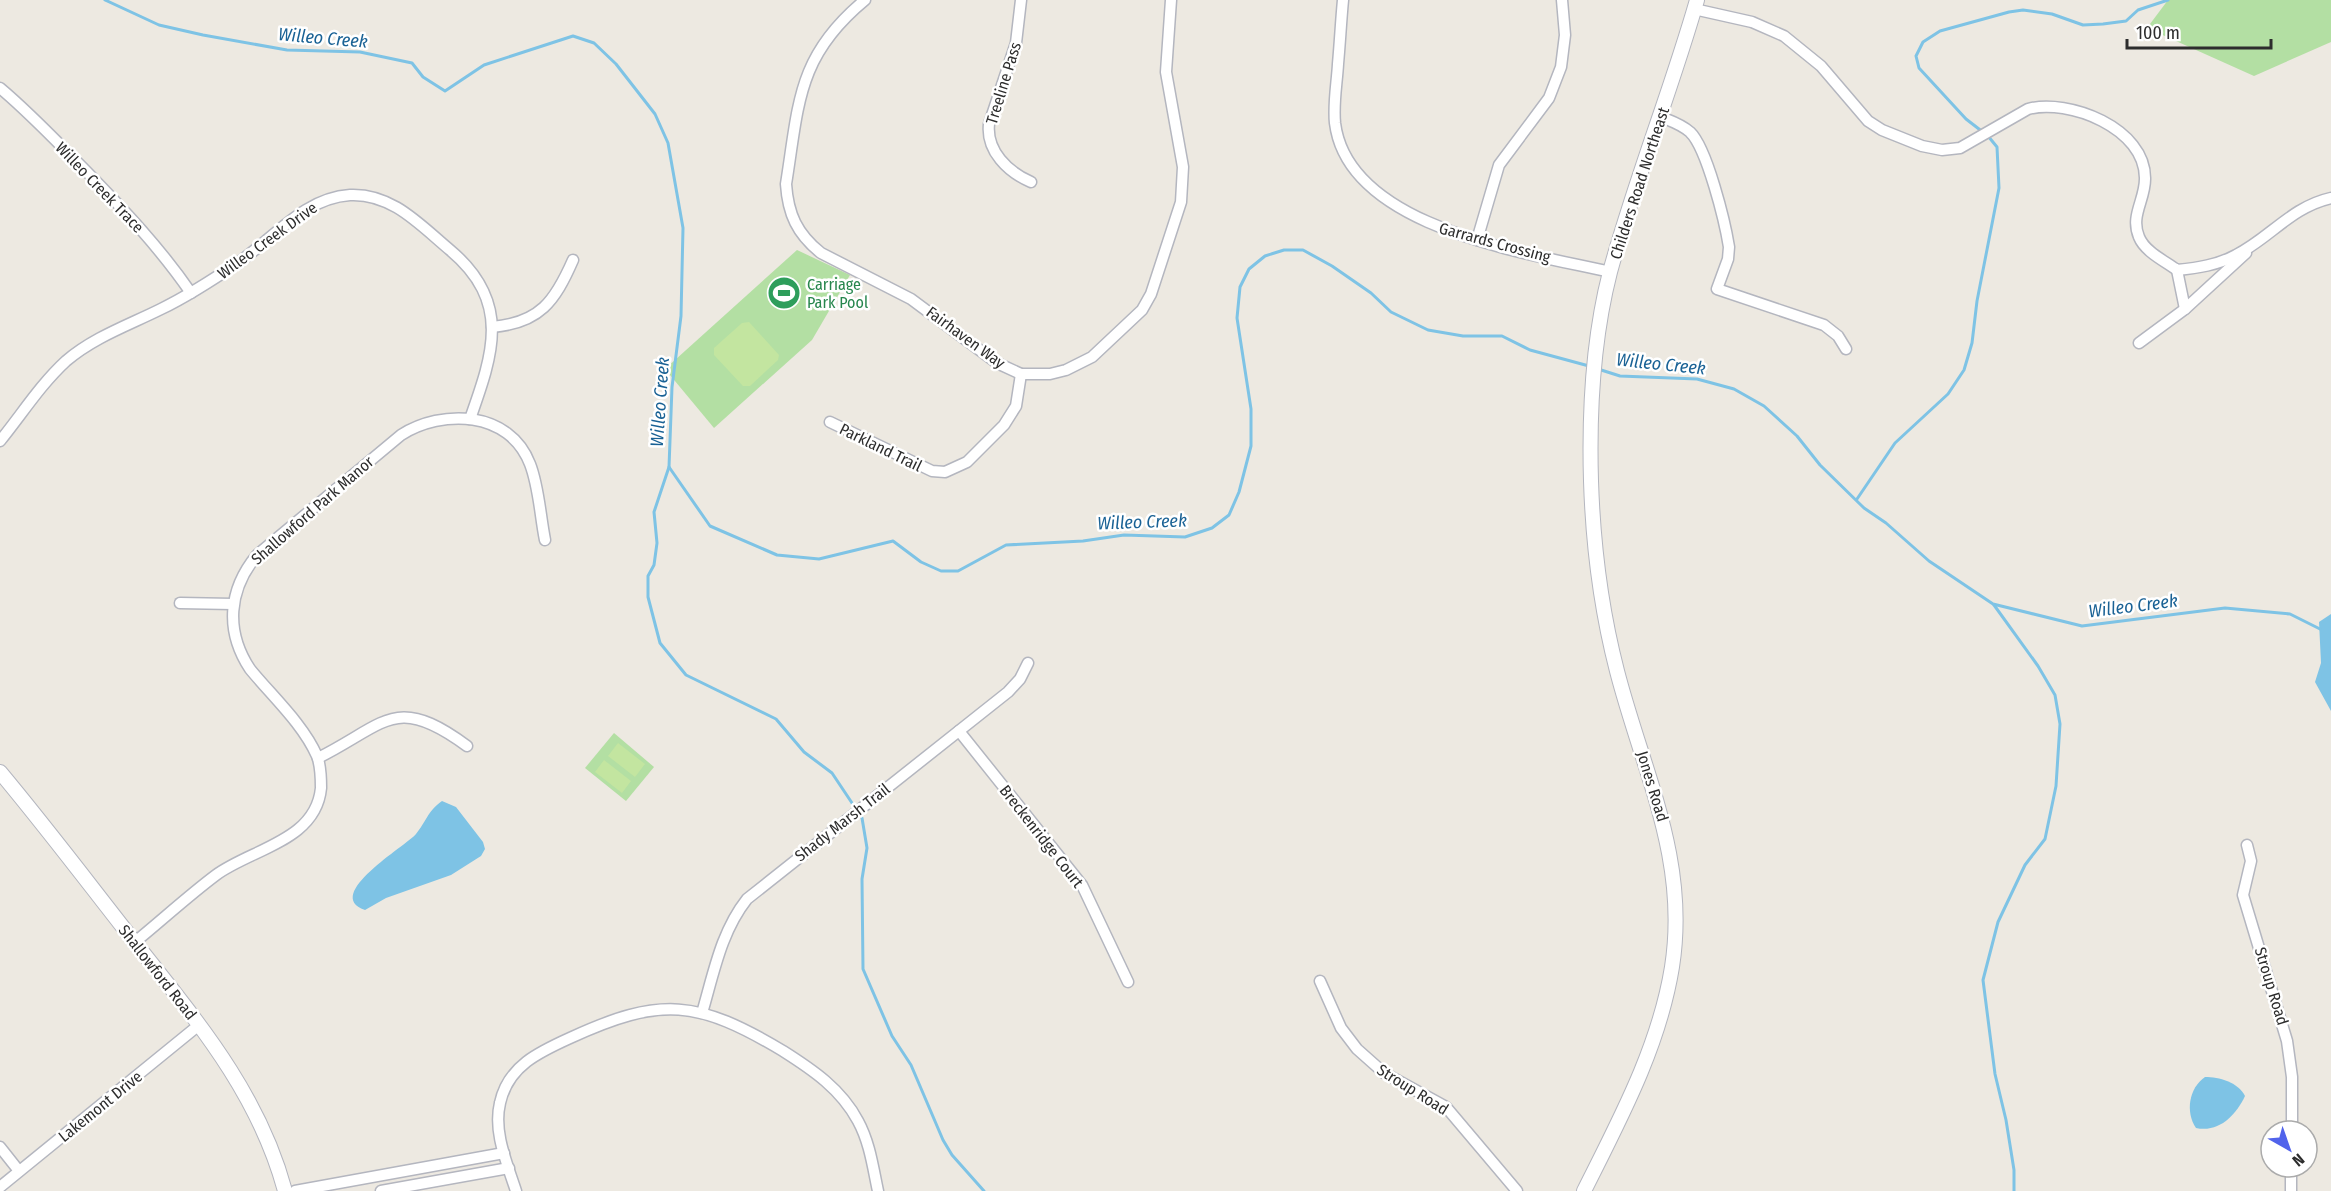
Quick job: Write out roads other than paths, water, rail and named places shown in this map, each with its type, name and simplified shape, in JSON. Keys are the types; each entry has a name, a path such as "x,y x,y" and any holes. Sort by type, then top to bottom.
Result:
{"street":[{"name":"Fairhaven Way","path":"865,0 832,30 821,44 806,74 786,184 794,224 808,243 821,253 911,298 997,363 1021,374 1050,374 1080,365 1129,325 1142,310 1151,294 1178,218 1183,185 1166,72 1171,0"},
{"name":"Treeline Pass","path":"1022,0 1016,43 989,124 988,134 1001,161 1013,174 1031,182"},
{"name":"Garrards Crossing","path":"1342,0 1335,122 1339,138 1351,164 1369,185 1407,211 1437,227 1477,240 1610,272"},
{"path":"1477,240 1499,165 1549,98 1558,76 1564,51 1562,0"},
{"path":"1696,5 1752,22 1784,36 1821,66 1859,113 1890,134 1922,146 1942,150 1960,148 2028,109 2051,105 2103,120 2118,130 2139,156 2146,177 2136,212 2138,235 2145,248 2177,270 2185,309"},
{"name":"Childers Road Northeast","path":"1595,369 1610,272 1696,5"},
{"name":"Willeo Creek Trace","path":"0,88 27,111 136,223 166,257 191,293"},
{"path":"1661,117 1679,124 1691,133 1703,153 1729,247 1728,259 1717,289 1824,325 1838,336 1846,349"},
{"name":"Willeo Creek Drive","path":"0,441 40,387 68,360 105,335 191,293 240,261 310,207 336,197 364,196 383,200 403,210 466,263 480,285 492,327 490,363 470,419"},
{"path":"2177,270 2217,263 2254,243 2300,209 2331,198"},
{"path":"2139,343 2185,309 2237,264 2254,243"},
{"path":"492,327 520,322 542,310 560,291 573,260"},
{"name":"Jones Road","path":"1584,1191 1652,1045 1667,992 1675,939 1675,891 1668,837 1618,674 1602,597 1591,480 1595,369"},
{"name":"Parkland Trail","path":"830,422 932,471 945,472 968,462 1011,416 1016,406 1021,374"},
{"name":"Shallowford Park Manor","path":"135,942 218,874 288,838 302,827 314,812 320,794 322,776 318,758 308,740 243,658 234,632 233,604 240,578 257,555 400,435 434,419 470,419"},
{"path":"470,419 501,429 524,453 533,474 545,540"},
{"path":"180,603 233,604"},
{"name":"Shady Marsh Trail","path":"702,1013 724,935 733,916 747,898 1008,692 1020,679 1028,663"},
{"path":"318,758 378,723 402,717 432,722 467,746"},
{"name":"Breckenridge Court","path":"959,730 1082,885 1128,982"},
{"name":"Shallowford Road","path":"0,772 135,942 230,1068 258,1116 274,1152 285,1191"},
{"name":"Stroup Road","path":"2247,845 2251,861 2243,895 2287,1041 2291,1064 2292,1119"},
{"name":"Stroup Road","path":"1320,981 1334,1015 1357,1049 1384,1072 1446,1107 1517,1191"},
{"path":"516,1191 498,1128 500,1101 511,1077 530,1058 626,1015 664,1009 702,1013 742,1027 810,1068 831,1084 859,1122 868,1144 878,1191"},
{"name":"Lakemont Drive","path":"0,1187 199,1025"},
{"path":"0,1147 19,1171"},
{"path":"295,1191 504,1153"},
{"path":"381,1191 509,1168"}],"water":[{"path":"2331,614 2331,711 2315,682 2321,663 2319,622"},
{"path":"442,801 456,807 483,842 485,849 481,856 451,875 386,898 365,910 354,903 353,893 360,883 416,834 430,813"},
{"path":"2205,1077 2228,1081 2238,1087 2245,1096 2237,1110 2226,1121 2204,1129 2196,1128 2193,1122 2190,1101 2195,1087"}],"waterway":[{"name":"Willeo Creek","path":"105,0 159,25 203,35 287,50 360,52 412,63 423,77 445,91 484,65 573,36 594,43 616,64 655,114 668,143 683,228 681,316 672,387 669,467 710,526 777,555 819,559 893,541 921,562 941,571 958,571 1006,545 1083,541 1124,535 1185,537 1212,528 1229,515 1239,492 1251,446 1251,409 1237,318 1240,287 1249,269 1265,256 1284,250 1303,250 1332,266 1371,293 1391,312 1428,330 1463,336 1502,336 1530,350 1589,366"},
{"path":"1857,499 1895,443 1948,394 1964,370 1972,343 1977,301 1999,188 1997,147 1988,136 1966,119 1919,68 1916,56 1923,42 1940,31 2009,12 2023,10 2052,14 2083,25 2103,24 2126,21 2138,10 2168,0"},
{"name":"Willeo Creek","path":"1598,369 1620,376 1697,379 1734,389 1764,406 1797,436 1820,465 1864,508 1886,523 1929,561 1993,604 2082,626 2225,608 2290,614 2320,629"},
{"path":"669,467 654,512 657,543 654,565 648,576 648,597 660,643 686,675 776,719 804,752 832,773 862,818 867,848 862,879 863,969 892,1036 911,1065 943,1140 952,1155 984,1191"},
{"path":"1994,605 2038,666 2055,695 2060,724 2056,786 2045,839 2025,865 1998,922 1983,980 1995,1074 2006,1120 2014,1170 2014,1191"}],"place":[{"name":"Carriage Park Pool","path":"784,293"}]}
